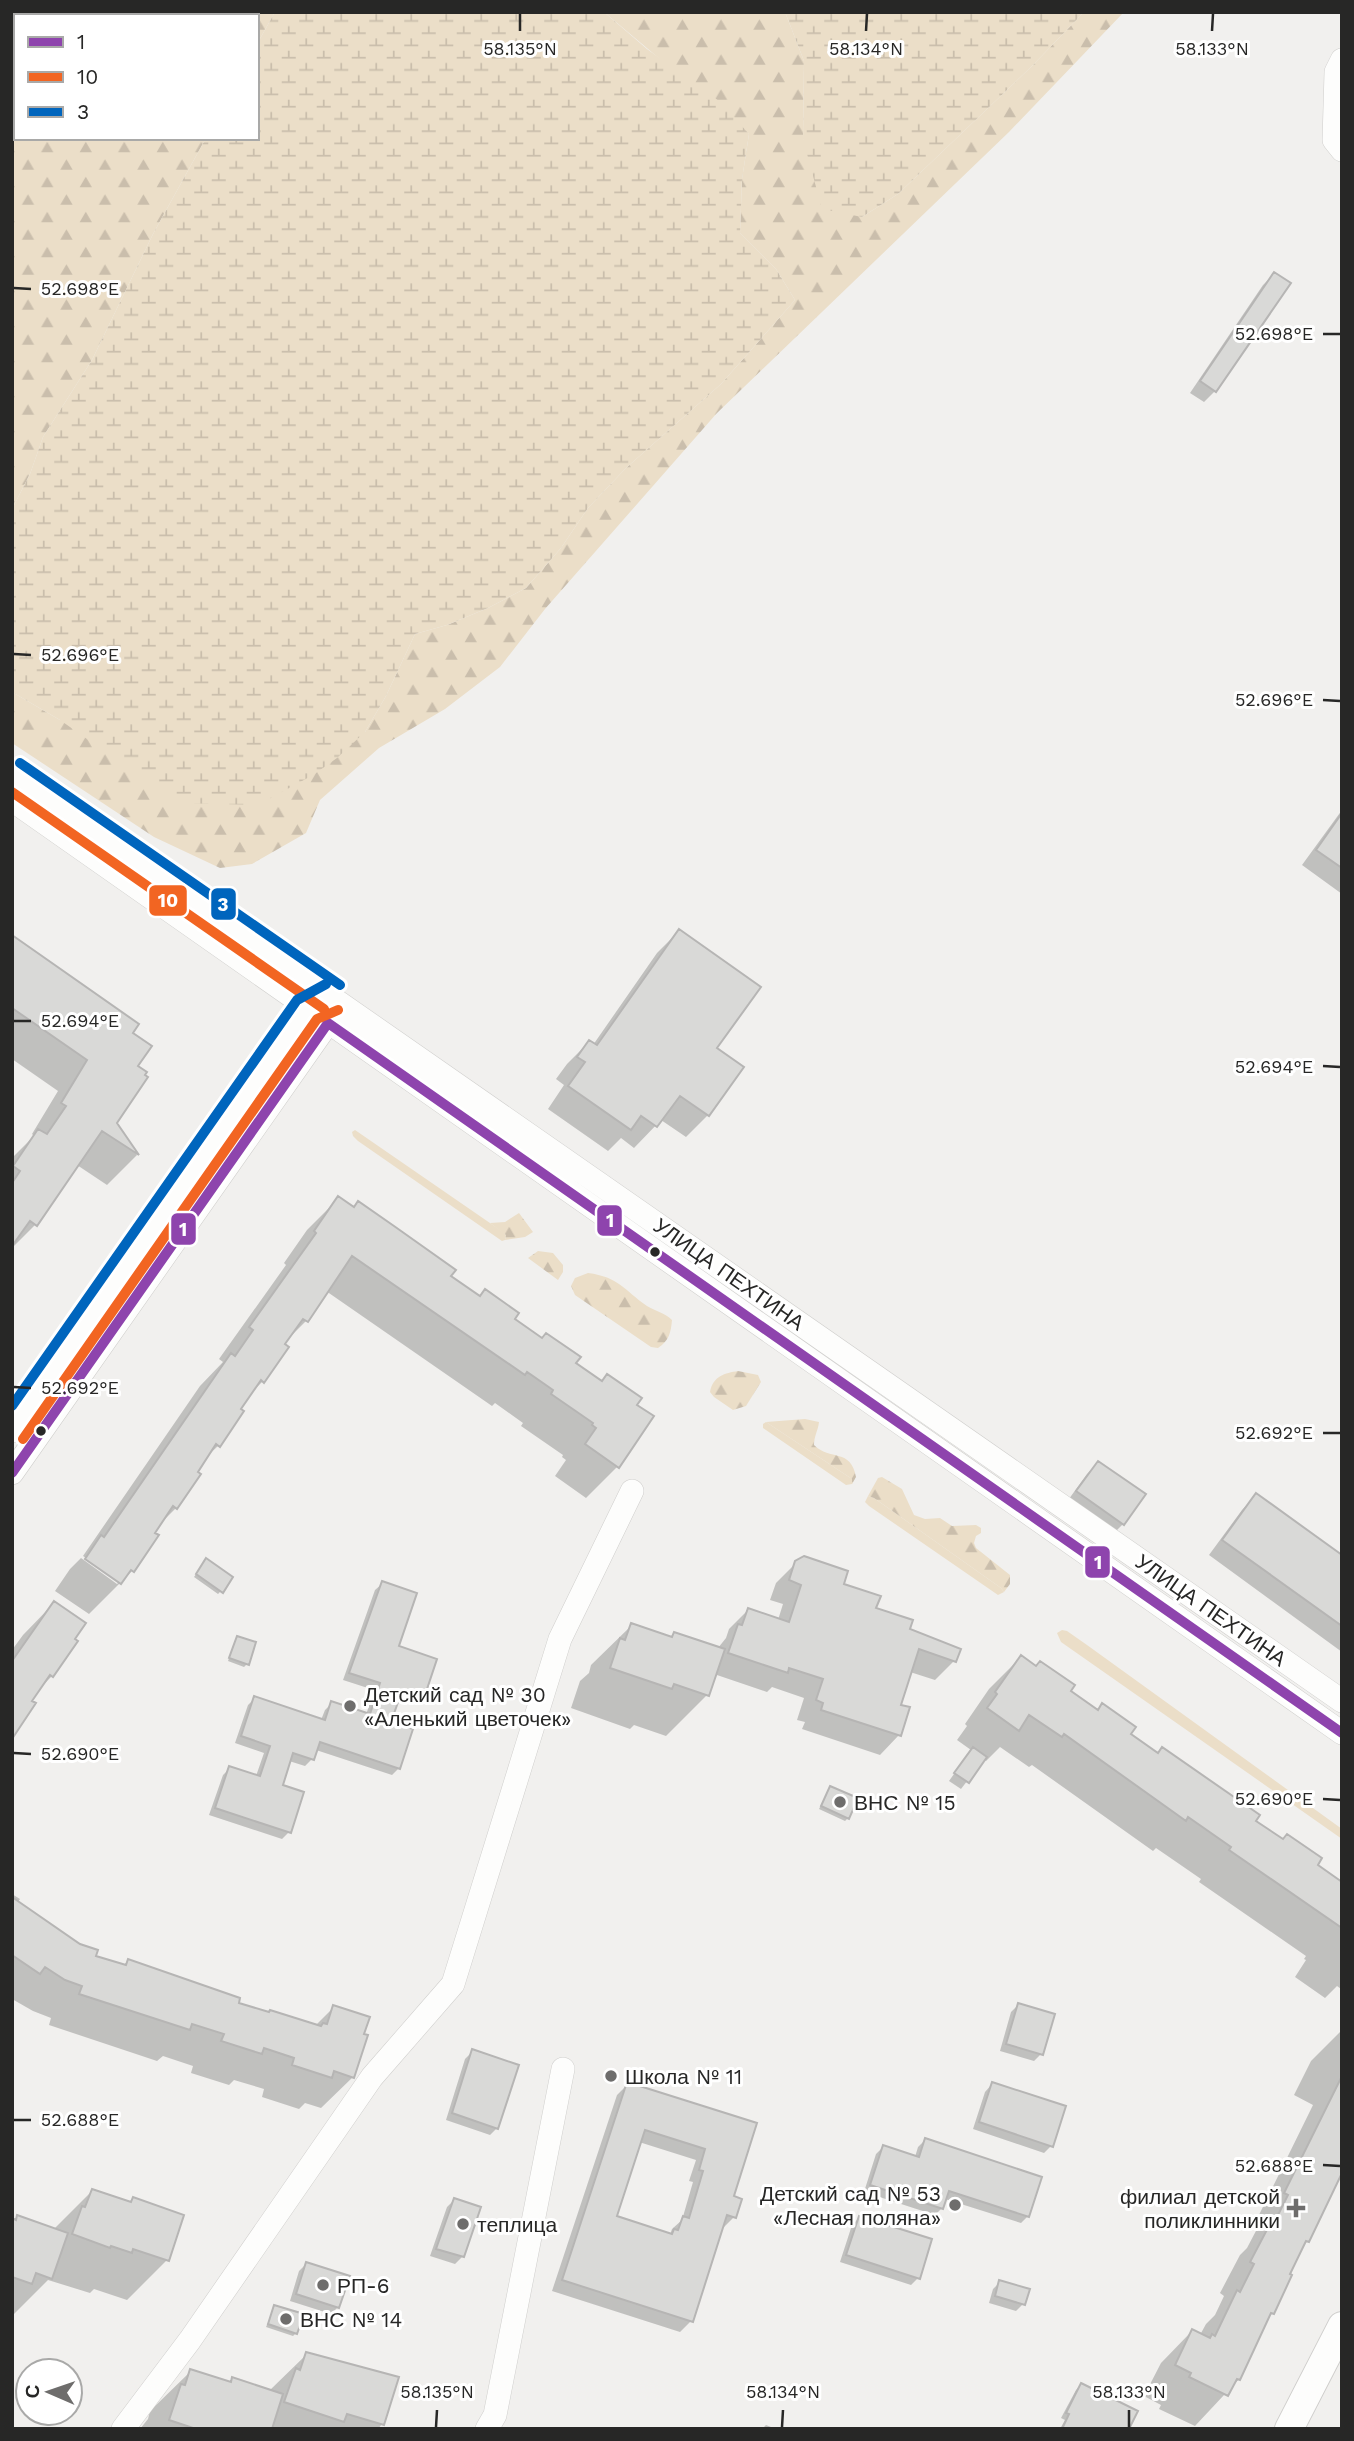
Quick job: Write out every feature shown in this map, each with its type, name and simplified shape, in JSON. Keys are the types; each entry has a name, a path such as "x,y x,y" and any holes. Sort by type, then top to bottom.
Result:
{"main road":[{"path":"1289,2429 1342,2326"}],"street":[{"path":"1338,145 1336,72 1342,60"},
{"name":"УЛИЦА ПЕХТИНА","path":"12,775 1342,1701"},
{"name":"УЛИЦА ПЕХТИНА","path":"12,800 1342,1733"},
{"path":"12,1431 308,1008 332,997"},
{"path":"12,1473 328,1023 332,997"},
{"path":"123,2429 190,2340 372,2077 453,1984 560,1639 632,1491"},
{"path":"487,2429 495,2415 563,2069"}],"green space":[{"path":"12,12 71,12 14,14 12,141"},
{"path":"275,12 259,40 259,14 70,14"},
{"path":"275,12 604,12 647,49 719,101 749,134 742,179 740,233 776,269 795,300 721,384 626,468 588,508 561,548 526,588 447,625 415,634 386,696 365,732 337,758 313,775 258,805 178,803 60,720 12,692 12,509 30,474 43,437 92,360 153,234 205,140 259,140 259,40"},
{"path":"604,12 785,12 804,61 803,139 862,217 898,194 1031,67 1084,12 1124,12 1009,132 717,413 545,609 500,667 445,709 379,748 320,800 306,833 252,864 220,868 154,837 12,743 12,692 60,720 365,732 386,696 415,634 447,625 526,588 561,548 588,508 626,468 721,384 795,300 776,269 740,233 742,179 749,134"},
{"path":"785,12 1084,12 1031,67 898,194 862,217 822,209 803,139 804,61"},
{"path":"14,138 14,140 205,140 153,234 92,360 43,437 30,474 12,509"},
{"path":"355,1130 503,1232 506,1235 505,1240 502,1241 358,1141 353,1136 352,1132"},
{"path":"519,1213 533,1232 525,1237 505,1240 506,1235 490,1223 505,1222"},
{"path":"538,1251 553,1253 563,1265 563,1272 558,1280 528,1258"},
{"path":"588,1273 614,1281 647,1306 672,1320 665,1342 658,1348 651,1347 575,1295 571,1286 575,1278"},
{"path":"738,1371 758,1375 761,1382 746,1406 733,1410 710,1392 717,1379 724,1374"},
{"path":"805,1419 819,1422 814,1445 850,1462 856,1477 852,1484 852,1479 766,1422"},
{"path":"766,1422 853,1479 852,1484 846,1485 763,1428"},
{"path":"882,1477 902,1489 914,1515 925,1519 940,1518 952,1526 976,1525 981,1528 981,1533 976,1536 974,1543 976,1548 1010,1575 1010,1584 1004,1592 868,1496 878,1478"},
{"path":"868,1496 1004,1592 998,1595 869,1506 865,1502"},
{"path":"1062,1630 1087,1645 1342,1829 1342,1839 1061,1642 1057,1633"}],"building":[{"path":"1274,272 1291,283 1216,392 1200,381"},
{"path":"1342,813 1342,868 1316,850"},
{"path":"679,929 761,987 717,1048 744,1067 709,1116 680,1096 657,1127 641,1116 631,1130 568,1086 585,1062 577,1057 589,1040 597,1045"},
{"path":"12,935 139,1024 133,1033 152,1046 138,1066 147,1072 145,1075 148,1077 117,1123 139,1155 102,1131 37,1226 30,1221 12,1246 12,1183 20,1171 13,1166 38,1129 47,1134 66,1106 61,1103 87,1060 12,1008"},
{"path":"338,1196 354,1207 358,1201 394,1226 456,1270 451,1276 480,1296 485,1289 519,1313 515,1319 542,1338 546,1333 581,1357 576,1363 602,1381 607,1374 642,1398 637,1405 654,1416 619,1468 585,1444 596,1428 593,1423 551,1394 553,1390 527,1372 525,1375 352,1256 308,1322 303,1319 285,1344 289,1347 264,1383 261,1380 220,1447 216,1444 198,1472 201,1474 177,1509 173,1506 155,1533 159,1535 134,1572 131,1570 121,1584 85,1559 101,1535 104,1537 231,1353 235,1356 253,1330 249,1327 316,1233 314,1231"},
{"path":"1098,1461 1146,1494 1124,1525 1076,1491"},
{"path":"1256,1493 1342,1555 1342,1626 1222,1540"},
{"path":"804,1556 848,1571 844,1584 881,1596 876,1608 913,1620 910,1629 961,1649 956,1662 919,1649 901,1705 910,1707 901,1736 821,1710 823,1703 816,1700 823,1679 789,1668 788,1673 728,1653 738,1624 742,1625 748,1608 789,1622 801,1585 789,1580 795,1561"},
{"path":"206,1558 233,1577 223,1593 196,1574"},
{"path":"382,1581 417,1593 399,1646 437,1659 424,1698 402,1691 391,1722 413,1729 400,1769 320,1742 314,1760 293,1753 283,1785 304,1792 291,1833 215,1808 229,1766 260,1776 270,1746 241,1736 254,1696 325,1720 331,1701 370,1714 380,1683 349,1673"},
{"path":"54,1601 86,1623 75,1639 78,1641 32,1701 36,1703 12,1739 12,1661"},
{"path":"631,1623 672,1637 674,1632 725,1649 709,1696 674,1684 672,1689 610,1668 620,1638 625,1640"},
{"path":"237,1636 256,1642 249,1665 229,1658"},
{"path":"1021,1655 1036,1666 1040,1661 1075,1685 1071,1691 1098,1710 1102,1703 1136,1727 1131,1734 1158,1753 1162,1747 1260,1815 1256,1821 1283,1839 1287,1834 1322,1858 1318,1865 1342,1882 1342,1928 1229,1850 1231,1847 1188,1817 1186,1821 1064,1734 1062,1737 1029,1715 1019,1731 987,1708"},
{"path":"973,1747 987,1757 969,1783 954,1773"},
{"name":"ВНС № 15","path":"830,1786 858,1798 849,1819 821,1806"},
{"path":"12,1897 80,1944 98,1950 96,1956 126,1965 128,1959 240,1998 239,2003 321,2026 323,2023 327,2024 333,2005 370,2017 364,2034 368,2035 354,2078 334,2071 332,2078 292,2065 294,2058 264,2048 262,2054 221,2041 224,2034 192,2024 190,2030 79,1994 82,1986 65,1980 45,1967 40,1974 12,1955"},
{"path":"1018,2003 1055,2014 1043,2055 1006,2044"},
{"path":"472,2049 519,2065 498,2129 452,2113"},
{"path":"1342,2076 1342,2173 1309,2242 1306,2241 1290,2274 1292,2275 1274,2314 1271,2313 1240,2380 1237,2379 1228,2396 1189,2377 1191,2373 1175,2365 1192,2329 1210,2338 1212,2334 1215,2336 1237,2290 1240,2292 1254,2264 1250,2262 1288,2195 1284,2193"},
{"path":"627,2082 757,2123 734,2196 742,2199 736,2218 727,2215 693,2322 562,2280","holes":["645,2130 705,2149 699,2170 703,2171 689,2218 683,2216 678,2230 674,2229 672,2234 617,2216"]},
{"path":"992,2082 1066,2106 1053,2147 979,2122"},
{"path":"925,2138 1042,2177 1029,2217 949,2191 943,2209 870,2185 883,2145 919,2157"},
{"path":"92,2189 131,2202 133,2197 184,2215 169,2261 133,2249 132,2253 111,2246 110,2248 72,2234 82,2206 85,2207"},
{"name":"теплица","path":"454,2198 481,2207 464,2257 436,2249"},
{"path":"17,2215 68,2233 52,2279 36,2273 32,2284 12,2277 12,2218 16,2220"},
{"path":"859,2216 932,2239 920,2279 846,2255"},
{"name":"РП-6","path":"306,2262 350,2276 339,2308 296,2294"},
{"path":"999,2280 1030,2289 1025,2305 995,2296"},
{"name":"ВНС № 14","path":"274,2305 304,2314 297,2334 268,2324"},
{"path":"306,2352 399,2377 384,2425 347,2414 344,2422 284,2402 296,2368 300,2370"},
{"path":"190,2369 231,2382 232,2377 283,2394 272,2429 196,2429 169,2420 181,2384 185,2385"},
{"path":"1081,2383 1138,2411 1129,2429 1062,2429 1069,2414 1066,2413"}],"transit line":[{"name":"3","path":"20,763 340,985"},
{"name":"10","path":"12,792 324,1009"},
{"name":"3","path":"12,1406 297,1000 326,984"},
{"name":"10","path":"23,1439 317,1019 338,1010"},
{"name":"1","path":"12,1473 328,1023 1342,1733"}],"place":[{"name":"Детский сад № 30 «Аленький цветочек»","path":"350,1706"},
{"name":"ВНС № 15","path":"840,1802"},
{"name":"Школа № 11","path":"611,2076"},
{"name":"Детский сад № 53 «Лесная поляна»","path":"955,2205"},
{"name":"филиал детской поликлинники","path":"1296,2208"},
{"name":"теплица","path":"463,2224"},
{"name":"РП-6","path":"323,2285"},
{"name":"ВНС № 14","path":"286,2319"}]}
